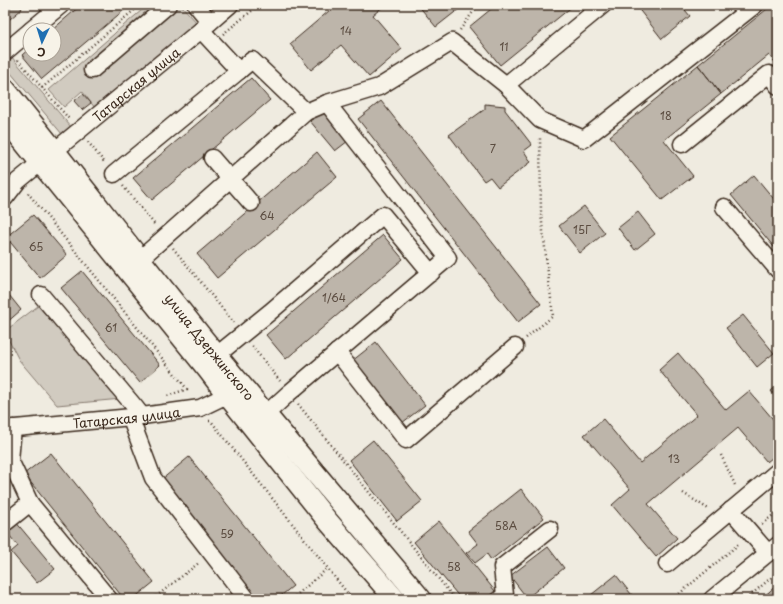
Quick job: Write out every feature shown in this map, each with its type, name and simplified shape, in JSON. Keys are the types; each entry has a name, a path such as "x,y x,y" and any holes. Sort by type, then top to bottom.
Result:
{"main road":[{"name":"улица Дзержинского","path":"5,89 48,156 208,370 266,414 421,599"},
{"name":"улица Дзержинского","path":"5,119 48,156 140,259 217,355 235,390 327,520 395,599"}],"street":[{"path":"92,70 168,5"},
{"path":"196,5 212,43 239,71"},
{"name":"Татарская улица","path":"5,198 18,181 230,5"},
{"path":"506,85 603,5"},
{"path":"140,259 306,112 327,103 379,87 452,42 506,85 540,120 584,139 754,5"},
{"path":"40,22 55,7"},
{"path":"7,51 22,38"},
{"path":"114,174 252,60 306,112"},
{"path":"682,144 769,74 778,86"},
{"path":"266,414 448,258 327,103"},
{"path":"212,158 251,203"},
{"path":"724,207 778,270"},
{"path":"217,355 242,333 270,312 383,215 431,273"},
{"path":"41,295 136,407 136,417 153,478 248,599"},
{"path":"337,352 406,440 515,347"},
{"name":"Татарская улица","path":"9,429 136,417 200,408 235,390"},
{"path":"9,429 10,460 30,503 109,599"},
{"path":"667,564 778,471"},
{"path":"5,523 30,503"},
{"path":"712,599 773,549 751,533 732,509"},
{"path":"500,599 505,595 502,567 550,529"}],"path":[{"path":"42,88 140,5"},
{"path":"212,43 259,5"},
{"path":"452,42 478,5"},
{"path":"7,51 42,88 89,143"},
{"path":"515,347 552,316 541,214 540,120"},
{"path":"18,181 186,389"},
{"path":"242,333 454,599"},
{"path":"211,421 352,599"},
{"path":"683,493 732,509 721,455"},
{"path":"673,599 778,511"},
{"path":"153,599 212,554"},
{"path":"292,599 328,568"},
{"path":"746,599 778,572"}],"shaded area":[{"path":"148,5 181,5 197,23 95,108 82,91 64,107 49,90"},
{"path":"5,49 71,127 62,134 5,66"},
{"path":"38,306 121,399 57,405 19,360 5,333 5,331"}],"building":[{"path":"5,5 19,5 22,9 5,23"},
{"path":"81,5 130,5 42,79 28,62 62,62 61,22"},
{"path":"336,5 385,5 373,15 402,49 369,77 341,45 311,70 290,44"},
{"path":"418,5 464,5 436,27"},
{"path":"496,5 574,5 500,65 469,27"},
{"path":"640,5 681,5 690,16 662,39 637,7"},
{"path":"772,5 778,5 778,66 769,55 721,94 698,65"},
{"path":"698,65 721,94 664,140 693,176 662,200 610,136"},
{"path":"251,78 270,100 152,200 133,178"},
{"path":"83,94 91,103 82,110 74,101"},
{"path":"381,101 541,304 518,322 358,119"},
{"path":"485,104 505,106 505,110 532,145 524,151 531,162 498,187 490,177 484,181 449,135 485,109"},
{"path":"322,111 348,141 335,151 310,121"},
{"path":"317,152 337,177 217,278 197,254"},
{"path":"754,175 778,204 778,252 731,195"},
{"path":"584,206 605,233 580,253 559,226"},
{"path":"638,212 655,234 635,250 618,228"},
{"path":"33,215 67,255 40,278 6,237"},
{"path":"383,235 403,259 286,359 266,335"},
{"path":"82,271 160,365 140,383 61,288"},
{"path":"5,290 21,310 5,324"},
{"path":"743,315 774,353 757,367 726,328"},
{"path":"376,342 425,405 402,423 352,361"},
{"path":"678,353 726,410 749,391 778,425 778,453 767,462 738,428 648,504 677,538 656,557 612,505 630,489 584,435 603,419 640,463 697,415 659,370"},
{"path":"778,385 778,400 771,391"},
{"path":"373,440 422,501 397,521 349,460"},
{"path":"51,453 154,582 133,599 124,599 24,474"},
{"path":"189,457 293,586 277,599 258,599 161,480"},
{"path":"521,489 544,518 491,560 487,554 475,563 466,553 478,544 468,531"},
{"path":"15,521 55,569 37,583 11,552 18,546 5,530"},
{"path":"439,521 495,591 485,599 461,599 414,542"},
{"path":"548,547 564,568 527,598 510,576"},
{"path":"616,575 635,599 594,599 591,595"},
{"path":"778,584 778,599 761,599"}]}
